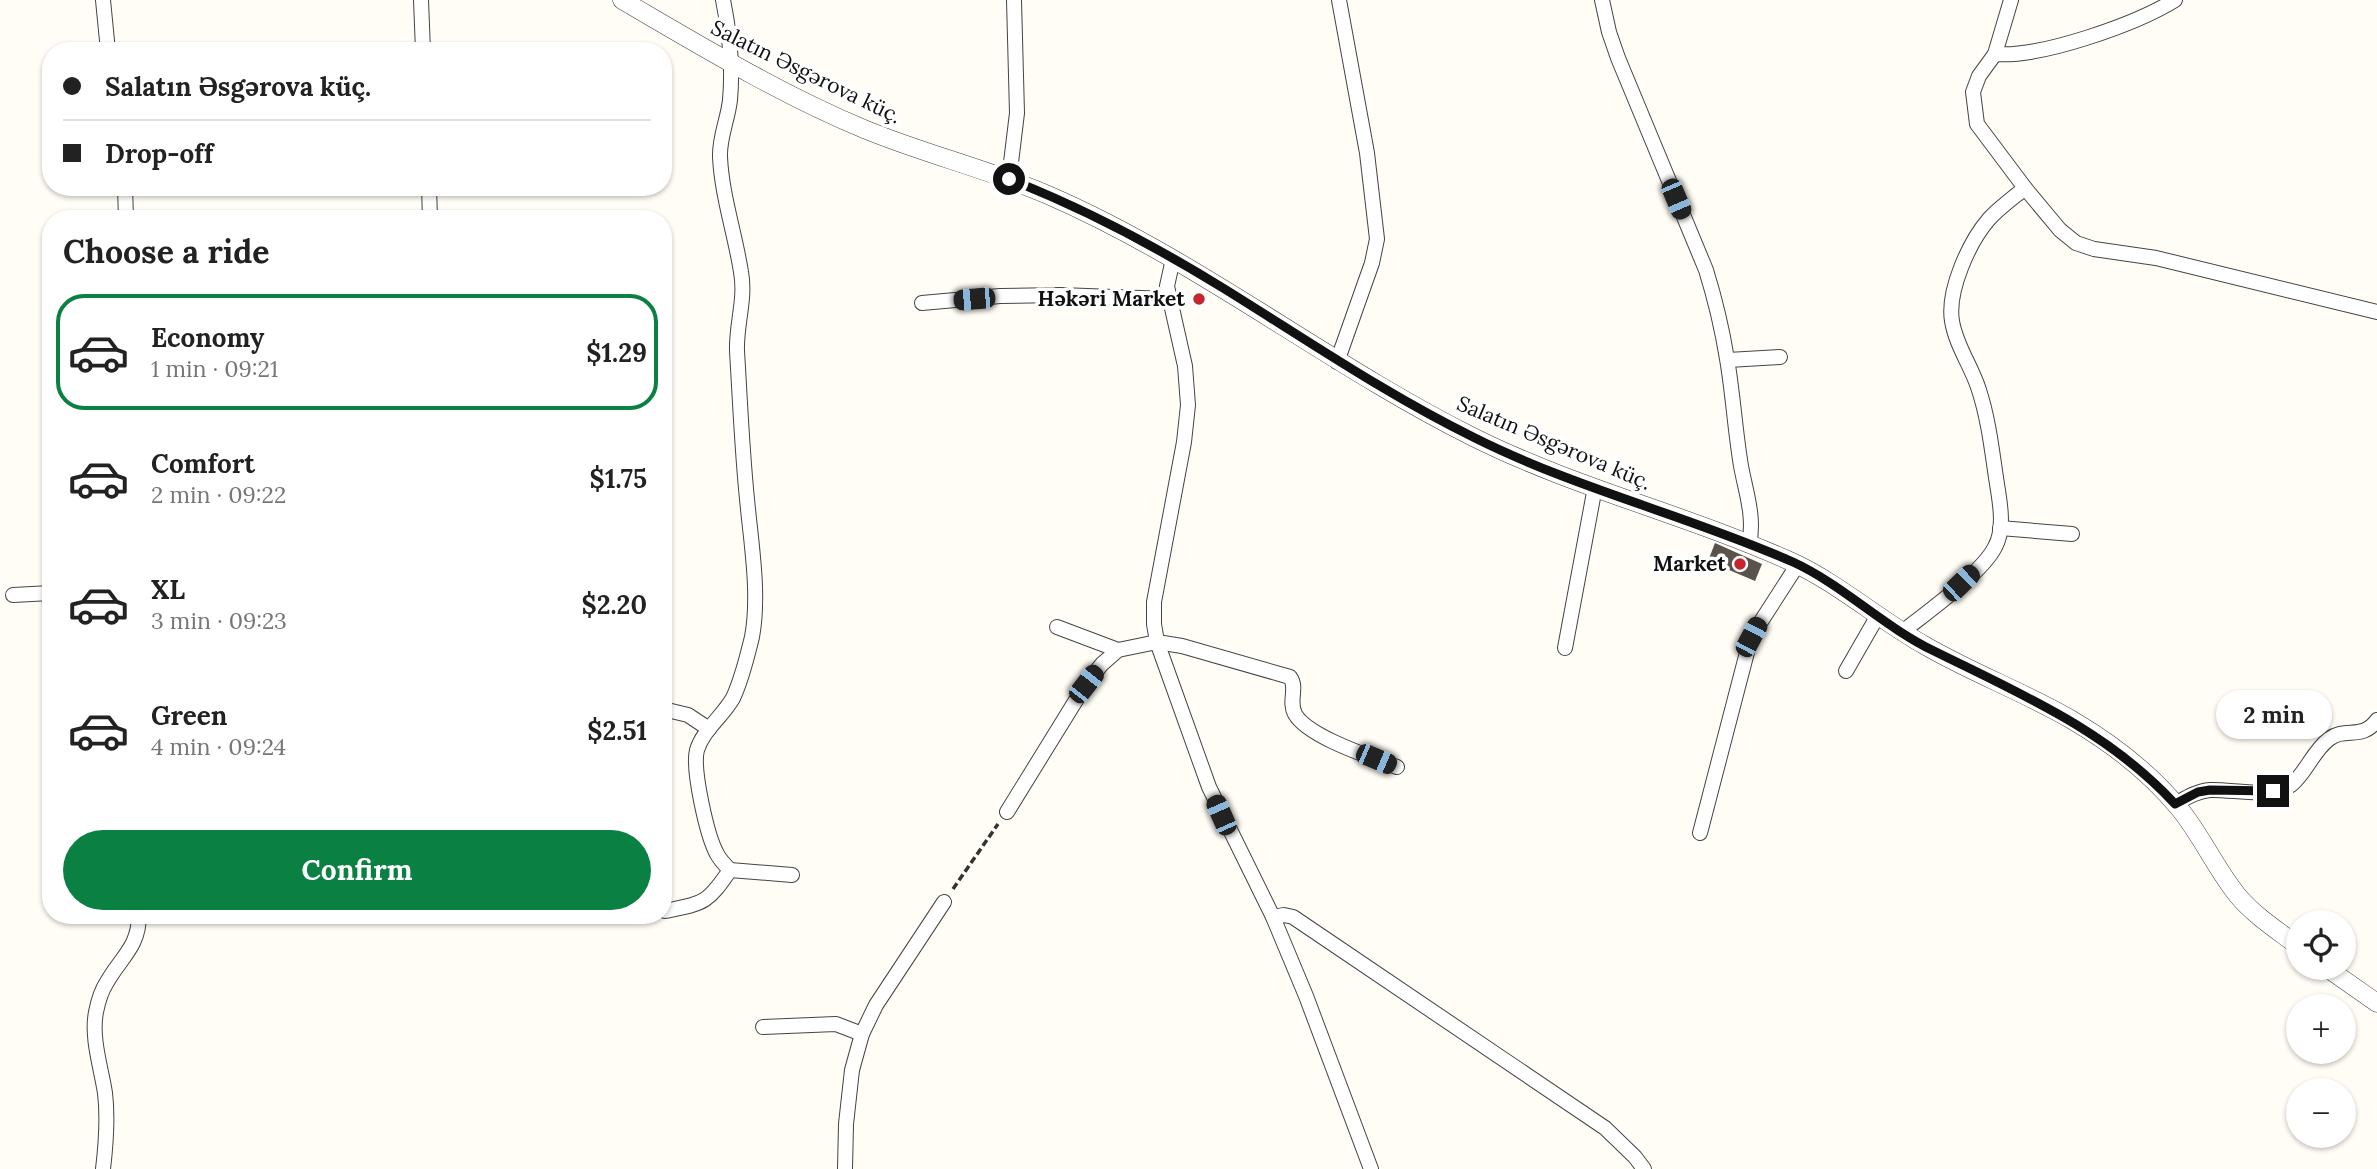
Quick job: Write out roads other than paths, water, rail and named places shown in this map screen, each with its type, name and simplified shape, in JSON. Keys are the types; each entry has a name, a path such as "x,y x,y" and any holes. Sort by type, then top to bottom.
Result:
{"street":[{"path":"103,0 107,42"},
{"path":"421,0 423,42"},
{"name":"Salatın Əsgərova küç.","path":"622,0 732,64 858,127 1009,179 1080,210 1173,259 1400,399 1478,440 1798,564 1818,575 1877,617 1929,649 2073,721 2143,771 2189,821 2237,895 2252,911 2286,937"},
{"path":"723,0 732,64 730,101 719,148 722,185 743,290 737,346 746,496 754,575 753,611 752,634 737,687 720,718 709,729 697,749 696,767 709,836 718,856 730,870 792,875"},
{"path":"1009,179 1017,113 1014,0"},
{"path":"1338,362 1372,263 1377,239 1367,153 1339,0"},
{"path":"1602,0 1618,58 1706,270 1714,296 1728,360 1741,465 1752,515 1749,545"},
{"path":"2011,0 1995,54 1979,76 1973,92 1974,112 1977,124 2060,230 2076,243 2094,249 2156,258 2377,312"},
{"path":"1995,54 2014,56 2050,48 2140,19 2175,0"},
{"path":"1902,632 1942,600 1982,563 1996,546 2000,528 2000,504 1988,424 1979,388 1956,337 1951,304 1958,277 1973,243 1994,214 2025,188"},
{"path":"1173,259 1167,279 1168,299 1185,366 1188,405 1184,442 1154,602 1157,642 1209,787 1273,917 1331,1060 1371,1169"},
{"path":"922,303 1000,296 1060,295 1168,299"},
{"path":"1728,360 1780,356"},
{"path":"1565,648 1595,487"},
{"path":"2000,528 2072,534"},
{"path":"1700,834 1751,637 1798,564"},
{"path":"13,595 42,593"},
{"path":"1846,671 1877,617"},
{"path":"1057,627 1118,650"},
{"path":"1007,812 1086,684 1102,664 1118,650 1157,642 1182,646 1290,677 1294,687 1291,702 1293,710 1304,726 1397,767"},
{"path":"672,711 688,715 709,729"},
{"path":"2175,804 2198,792 2210,790 2248,792 2282,789 2291,785 2329,739 2370,729 2377,720"},
{"path":"672,910 691,906 712,897 730,870"},
{"path":"845,1169 846,1124 852,1070 862,1034 876,1005 944,902"},
{"path":"1273,917 1293,917 1583,1113 1605,1128 1644,1169"},
{"path":"103,1169 106,1145 105,1096 95,1016 107,981 134,945 139,924"},
{"path":"2344,980 2377,1003"},
{"path":"763,1027 836,1024 862,1034"}],"place":[{"name":"Həkəri Market","path":"1199,299"},
{"name":"Market","path":"1740,564"}]}
